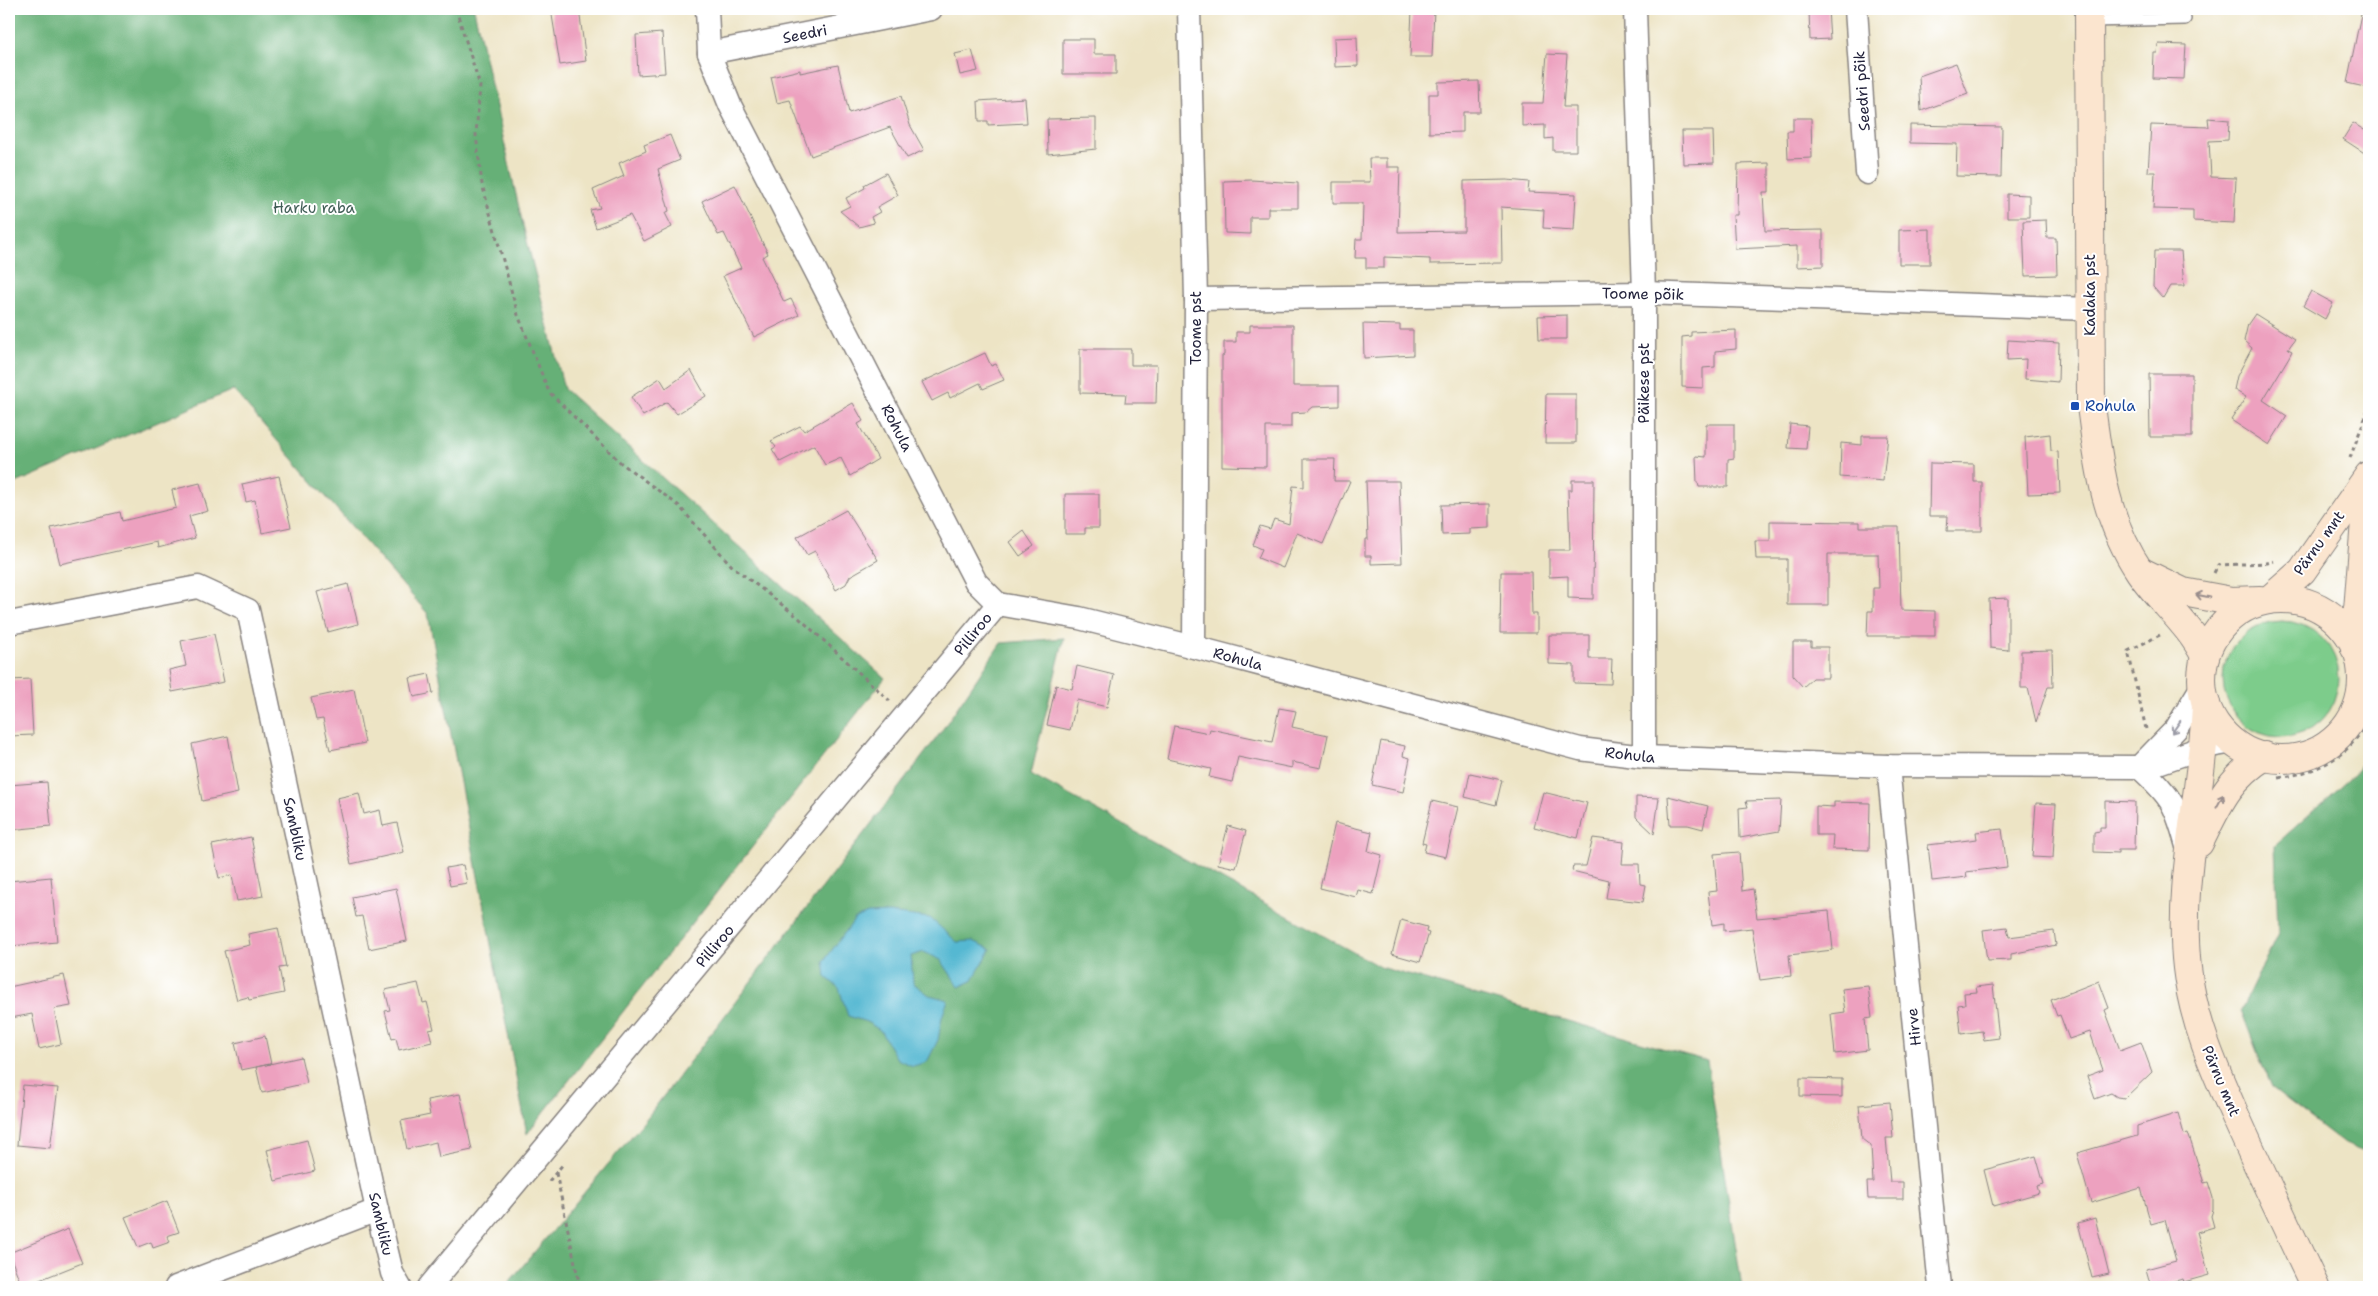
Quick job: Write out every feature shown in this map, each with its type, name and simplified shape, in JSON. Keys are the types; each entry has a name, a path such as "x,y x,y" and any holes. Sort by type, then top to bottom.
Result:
{"main road":[{"name":"Kadaka pst","path":"2089,15 2091,406 2104,490 2113,522 2140,571 2170,611 2197,640 2205,656"},
{"name":"Pärnu mnt","path":"2269,600 2302,571 2367,478"},
{"name":"Pärnu mnt","path":"2355,648 2367,478"},
{"path":"2140,571 2183,592 2231,602 2269,600 2297,600 2324,610 2341,625 2355,648 2362,674 2358,702 2344,729 2331,741 2301,756 2285,758 2271,768 2234,742 2214,722 2204,695 2205,656 2220,628 2240,611 2269,600"},
{"name":"Pärnu mnt","path":"2204,695 2204,746 2186,894 2187,968 2204,1044 2257,1165 2316,1287"},
{"name":"Pärnu mnt","path":"2190,860 2227,789 2249,766 2271,768"}],"street":[{"name":"Rohula","path":"707,9 709,53 730,105 976,582 998,604 1079,618 1580,749 1644,758 1888,766 2139,767 2158,763 2204,746 2234,742"},
{"name":"Seedri","path":"709,53 931,9"},
{"name":"Toome pst","path":"1189,9 1196,299 1194,647"},
{"name":"Päikese pst","path":"1635,9 1644,293 1644,758"},
{"name":"Seedri põik","path":"1856,9 1867,173"},
{"name":"Toome põik","path":"1196,299 1644,293 2090,308"},
{"name":"Sambliku","path":"9,623 198,587 248,610 377,1210 392,1274 400,1287"},
{"name":"Pilliroo","path":"430,1287 998,604"},
{"path":"2190,860 2178,813 2168,795 2139,767 2159,748 2204,695"},
{"name":"Hirve","path":"1888,766 1940,1287"},
{"path":"176,1287 377,1210"}],"lane":[{"path":"2089,15 2185,19"}],"path":[{"path":"456,9 480,86 476,135 482,184 518,315 549,392 621,463 678,505 732,566 800,618 870,681 905,716"},
{"path":"2128,651 2147,732"},
{"path":"2271,768 2318,768 2341,756 2361,735 2369,717"},
{"path":"556,1174 580,1287"}],"green space":[{"name":"Harku raba","path":"9,9 474,9 522,221 564,389 885,678 527,1134 428,614 233,390 9,486"},
{"path":"2281,621 2303,625 2322,638 2335,657 2339,679 2335,701 2322,720 2303,733 2281,737 2259,733 2240,720 2227,701 2223,679 2227,657 2240,638 2259,625"},
{"path":"1064,638 1031,774 1380,967 1707,1061 1742,1287 505,1287 646,1119 938,736 1001,643"},
{"path":"2369,745 2369,1154 2344,1144 2271,1088 2241,1010 2278,934 2275,845 2357,772"}],"water":[{"path":"889,913 930,918 957,942 973,941 991,949 972,981 959,987 941,960 924,952 911,956 913,983 929,995 948,1000 942,1017 938,1040 927,1062 913,1066 897,1059 880,1030 867,1022 848,1016 839,988 826,977 824,961 855,919 868,914"}],"building":[{"path":"551,9 579,9 586,61 560,65"},
{"path":"1412,9 1434,9 1432,57 1410,57"},
{"path":"1809,9 1828,9 1830,39 1810,40"},
{"path":"2361,14 2369,15 2369,88 2347,83"},
{"path":"662,33 665,73 638,75 636,35"},
{"path":"1357,37 1358,66 1335,67 1334,38"},
{"path":"1063,39 1094,39 1094,54 1116,54 1116,74 1063,74"},
{"path":"2158,44 2186,45 2184,79 2153,78 2154,53 2157,53"},
{"path":"972,50 978,71 960,75 955,54"},
{"path":"1547,54 1567,55 1563,107 1576,107 1576,151 1553,151 1553,138 1545,139 1545,125 1522,126 1522,103 1543,103"},
{"path":"1956,63 1968,94 1921,111 1919,76"},
{"path":"838,65 849,113 901,96 910,125 924,150 907,158 890,127 811,156 790,100 777,103 771,77 800,70 800,73"},
{"path":"1479,81 1480,112 1463,112 1463,132 1429,133 1429,94 1438,94 1438,82"},
{"path":"1025,98 1027,123 988,125 988,121 979,121 978,101"},
{"path":"1096,118 1096,149 1048,154 1047,119"},
{"path":"1793,118 1811,118 1812,158 1788,159 1787,131 1793,131"},
{"path":"2208,118 2229,120 2228,140 2209,141 2211,177 2236,178 2234,223 2193,221 2193,210 2153,209 2155,172 2148,172 2151,125 2209,127"},
{"path":"2353,123 2369,133 2369,156 2343,139"},
{"path":"1910,125 2002,127 2001,177 1956,176 1957,144 1910,143"},
{"path":"1682,131 1713,131 1714,163 1683,164"},
{"path":"670,135 680,160 658,169 669,211 665,213 672,227 644,241 630,215 596,228 590,210 600,208 593,190 624,176 619,163 646,151 644,145"},
{"path":"1369,158 1387,158 1387,167 1400,167 1398,232 1464,231 1464,181 1507,180 1529,182 1528,192 1576,194 1574,230 1543,228 1544,210 1501,207 1502,263 1430,264 1430,259 1384,257 1384,268 1366,268 1366,258 1355,258 1356,239 1362,239 1363,203 1333,203 1333,182 1370,182"},
{"path":"1769,163 1769,192 1763,192 1765,231 1823,230 1823,266 1797,267 1797,246 1735,249 1733,215 1737,215 1738,164"},
{"path":"886,173 898,195 877,207 880,212 871,217 874,223 859,227 840,211 850,206 846,198 865,188 864,185"},
{"path":"1251,180 1298,183 1298,208 1268,208 1268,217 1250,217 1250,234 1225,233 1224,181"},
{"path":"735,185 768,254 762,257 784,302 791,299 799,315 754,337 723,276 741,268 724,233 718,235 702,201"},
{"path":"2007,194 2029,195 2029,217 2007,217"},
{"path":"2046,220 2047,238 2056,238 2057,275 2025,276 2023,221"},
{"path":"1930,229 1930,264 1899,264 1899,230"},
{"path":"2154,251 2181,251 2184,286 2170,286 2163,298 2153,287"},
{"path":"2311,291 2333,303 2325,319 2303,306"},
{"path":"2255,314 2295,339 2288,349 2292,351 2289,357 2263,400 2287,416 2269,445 2231,420 2246,397 2234,390 2237,376 2252,348 2244,341 2248,324"},
{"path":"1567,315 1567,339 1539,339 1538,316"},
{"path":"1363,324 1400,325 1400,330 1413,330 1413,355 1364,358"},
{"path":"1250,325 1293,325 1293,386 1339,386 1339,406 1312,407 1306,412 1291,413 1291,427 1266,427 1266,467 1222,466 1222,356 1224,355 1224,342 1236,342 1236,332 1250,332"},
{"path":"1736,330 1736,349 1715,351 1715,367 1703,368 1703,388 1682,387 1682,337 1691,336 1691,332"},
{"path":"2008,340 2059,343 2058,382 2025,379 2026,359 2007,360"},
{"path":"1080,349 1131,349 1131,365 1157,365 1156,403 1125,403 1126,394 1080,393"},
{"path":"985,353 991,366 996,364 1004,380 983,389 980,383 950,398 948,393 932,401 922,382"},
{"path":"691,370 706,396 677,414 667,402 643,416 631,397 660,378 666,388"},
{"path":"2149,374 2192,374 2192,437 2150,437"},
{"path":"1546,394 1576,394 1576,443 1545,443"},
{"path":"853,403 863,421 858,424 878,459 850,476 841,458 825,465 814,445 780,462 772,449 776,447 771,441 800,426 804,431"},
{"path":"1706,424 1734,424 1734,458 1728,459 1728,487 1699,487 1697,483 1696,456 1706,457"},
{"path":"1790,424 1808,426 1806,449 1788,448"},
{"path":"2050,434 2051,451 2058,452 2060,493 2028,494 2025,437"},
{"path":"1862,436 1888,436 1883,481 1840,477 1841,443 1862,445"},
{"path":"1304,459 1335,459 1334,481 1350,481 1323,544 1297,533 1283,568 1258,558 1262,549 1253,545 1260,526 1270,529 1274,519 1289,524 1293,486 1304,487"},
{"path":"1930,463 1974,464 1974,482 1982,482 1982,531 1947,531 1948,516 1929,516"},
{"path":"279,476 291,527 262,533 255,500 246,502 242,484"},
{"path":"1572,480 1594,480 1593,599 1568,598 1568,576 1549,577 1549,550 1570,550 1568,490 1572,490"},
{"path":"1366,481 1399,481 1402,563 1371,564 1371,556 1365,556 1365,539 1368,539"},
{"path":"200,483 208,511 189,516 195,538 158,548 157,542 60,564 51,528 120,512 122,521 176,508 172,490"},
{"path":"1065,494 1099,494 1099,528 1085,528 1085,534 1065,534"},
{"path":"1490,504 1490,528 1470,529 1470,534 1442,535 1441,505"},
{"path":"846,510 878,560 850,576 846,584 836,590 815,551 807,555 797,537"},
{"path":"1770,521 1860,522 1860,527 1899,527 1901,610 1935,611 1935,636 1867,636 1868,611 1873,611 1873,588 1879,588 1878,554 1828,554 1828,605 1787,605 1787,559 1756,559 1755,541 1770,541"},
{"path":"1024,531 1034,546 1020,556 1010,542"},
{"path":"1501,572 1531,572 1532,614 1537,614 1537,633 1500,633"},
{"path":"348,584 358,624 328,632 317,592"},
{"path":"2008,598 2008,650 1990,648 1989,599"},
{"path":"214,634 224,682 172,692 169,670 186,666 181,641"},
{"path":"1549,635 1589,635 1589,659 1612,659 1611,684 1574,683 1574,665 1549,664"},
{"path":"1793,642 1811,642 1811,647 1828,647 1828,678 1813,678 1803,687 1793,676"},
{"path":"2052,650 2053,687 2048,687 2036,722 2028,688 2021,688 2021,651"},
{"path":"1077,666 1114,675 1107,707 1077,700 1070,730 1047,725 1056,685 1072,689"},
{"path":"429,674 433,693 414,697 410,678"},
{"path":"30,679 33,735 9,736 10,680"},
{"path":"354,689 365,743 330,750 323,719 316,720 311,698"},
{"path":"1279,708 1296,711 1292,727 1328,735 1321,768 1292,762 1292,768 1238,757 1232,782 1209,777 1211,769 1167,759 1174,726 1209,733 1210,729 1272,742"},
{"path":"228,736 238,793 202,801 192,744"},
{"path":"1381,741 1405,746 1403,756 1410,758 1403,792 1372,785"},
{"path":"1470,773 1502,780 1496,805 1465,797"},
{"path":"47,782 51,826 9,830 9,785"},
{"path":"1543,792 1587,803 1578,838 1534,827"},
{"path":"359,793 364,814 380,810 383,826 397,823 404,852 351,864 337,798"},
{"path":"1668,796 1708,806 1703,829 1688,825 1670,825"},
{"path":"1636,797 1659,798 1654,834 1636,817"},
{"path":"1781,800 1779,831 1740,838 1739,808 1748,807 1746,801"},
{"path":"1432,801 1458,807 1446,857 1424,852 1426,844 1422,843"},
{"path":"2105,801 2135,802 2134,850 2118,850 2118,853 2094,852 2094,832 2100,831 2100,827 2105,827"},
{"path":"1834,802 1870,803 1869,850 1832,849 1833,835 1816,835 1816,806 1834,807"},
{"path":"2036,803 2056,804 2053,858 2032,857"},
{"path":"1335,823 1372,832 1368,851 1382,855 1373,894 1358,890 1356,897 1320,888"},
{"path":"1228,826 1246,831 1236,868 1218,864"},
{"path":"2002,829 2007,867 1966,872 1967,877 1932,881 1928,845 1977,839 1976,832"},
{"path":"251,837 263,896 237,901 232,875 219,878 212,845"},
{"path":"1593,838 1624,842 1622,864 1639,864 1640,884 1646,885 1643,902 1606,898 1609,880 1572,871 1573,866 1586,866"},
{"path":"1739,852 1742,891 1753,889 1757,918 1829,911 1833,950 1789,955 1791,976 1760,980 1752,928 1724,931 1724,923 1712,925 1708,892 1717,891 1714,854"},
{"path":"463,865 467,883 450,886 446,868"},
{"path":"51,877 57,942 10,946 9,881"},
{"path":"396,888 407,941 369,949 362,916 356,917 352,897"},
{"path":"1401,920 1427,927 1426,932 1429,933 1420,962 1392,954"},
{"path":"2007,927 2009,937 2054,931 2056,945 2011,954 2011,960 1987,961 1983,930"},
{"path":"278,928 286,967 279,968 284,993 249,1000 248,997 237,1000 224,951 250,945 248,934"},
{"path":"64,975 71,1006 54,1009 61,1044 39,1049 32,1014 11,1018 9,987"},
{"path":"2099,981 2109,1008 2105,1010 2120,1050 2141,1042 2152,1072 2125,1098 2117,1097 2111,1093 2095,1099 2087,1076 2103,1070 2090,1032 2069,1039 2060,1015 2057,1016 2051,1000"},
{"path":"418,983 423,1003 427,1002 434,1029 429,1030 432,1042 399,1050 396,1038 392,1039 385,1011 390,1010 385,990"},
{"path":"1993,985 1999,1038 1984,1040 1982,1031 1961,1034 1958,1005 1965,1004 1964,993 1977,992 1976,987"},
{"path":"1868,986 1872,1018 1865,1019 1868,1050 1835,1054 1831,1014 1845,1012 1842,989"},
{"path":"265,1036 271,1064 241,1070 235,1043"},
{"path":"301,1057 307,1083 262,1093 256,1067"},
{"path":"1800,1078 1842,1079 1842,1097 1800,1096"},
{"path":"23,1085 58,1088 50,1148 17,1145"},
{"path":"460,1094 472,1150 439,1157 436,1142 407,1149 401,1121 430,1115 427,1100"},
{"path":"1890,1102 1893,1138 1886,1138 1890,1182 1903,1182 1903,1199 1868,1199 1867,1182 1873,1182 1871,1146 1862,1139 1859,1105"},
{"path":"2178,1113 2184,1134 2188,1133 2204,1183 2208,1182 2213,1198 2211,1216 2214,1227 2197,1232 2209,1275 2184,1282 2183,1279 2151,1287 2146,1269 2176,1261 2165,1220 2151,1224 2141,1188 2091,1203 2077,1153 2137,1136 2137,1126"},
{"path":"307,1140 315,1171 275,1181 267,1150"},
{"path":"2036,1156 2044,1184 2037,1186 2039,1193 1993,1206 1984,1170"},
{"path":"167,1201 179,1232 167,1236 170,1242 153,1248 151,1242 138,1247 125,1217"},
{"path":"2095,1218 2109,1274 2092,1278 2078,1223"},
{"path":"68,1229 82,1263 22,1287 9,1253"}],"place":[{"name":"Rohula","path":"2075,406"}]}
